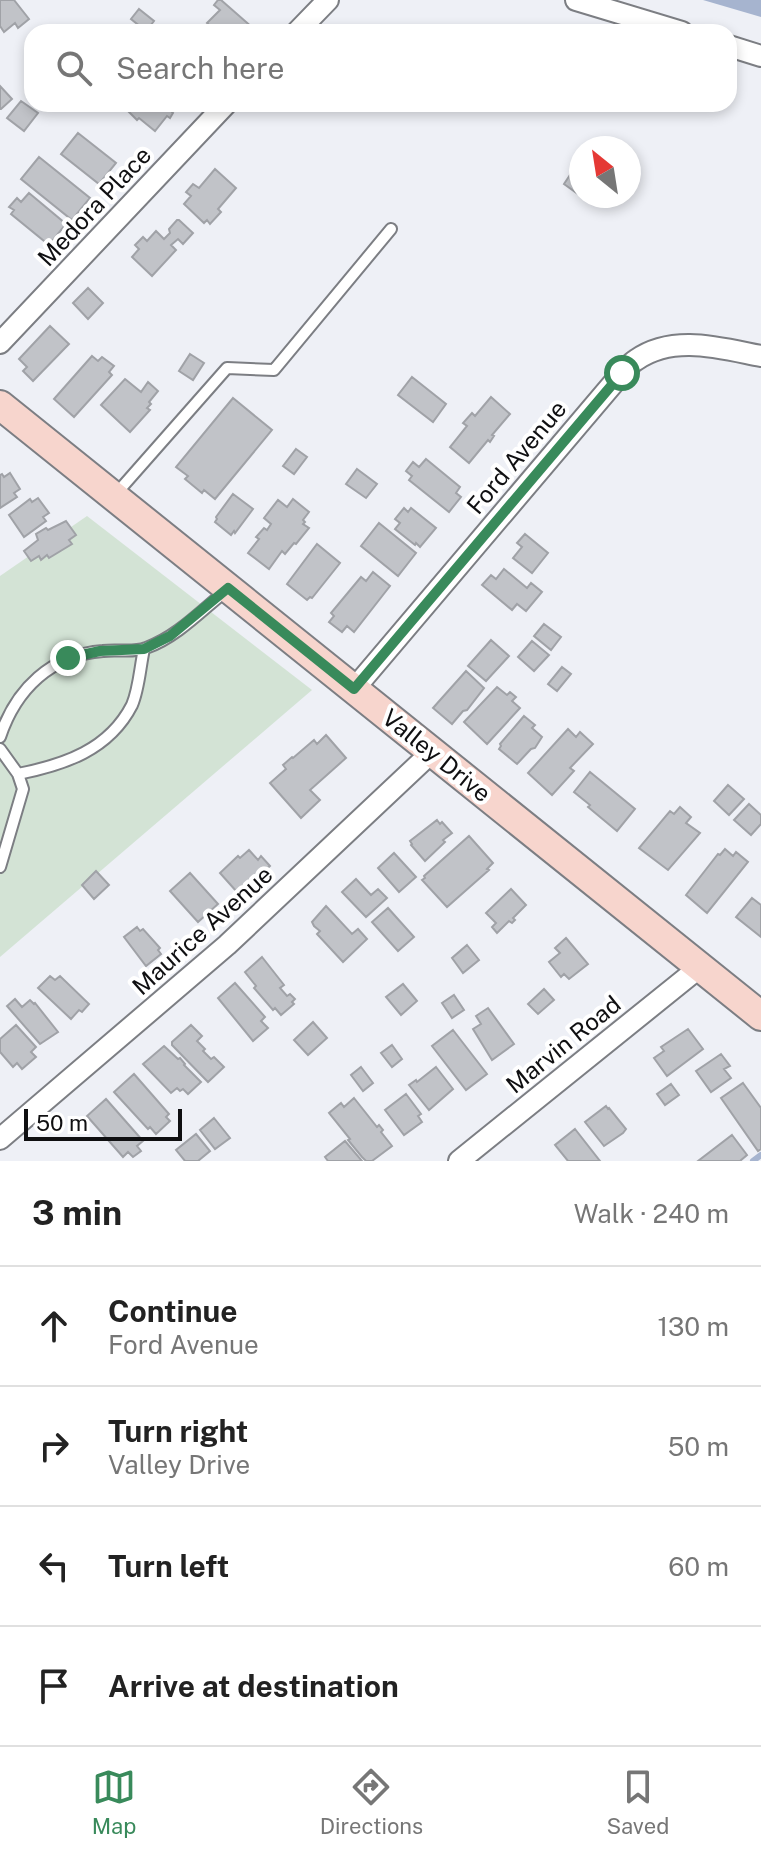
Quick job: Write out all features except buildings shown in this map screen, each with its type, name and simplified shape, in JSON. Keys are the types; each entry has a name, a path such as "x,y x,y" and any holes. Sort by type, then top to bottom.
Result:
{"main road":[{"name":"Valley Drive","path":"0,405 761,1016"}],"street":[{"path":"305,24 328,0"},
{"path":"576,0 656,24"},
{"path":"737,48 761,56"},
{"name":"Medora Place","path":"0,343 218,112"},
{"name":"Ford Avenue","path":"354,689 635,360 672,345 691,344 761,356"},
{"name":"Maurice Avenue","path":"0,1139 227,945 432,752"},
{"name":"Marvin Road","path":"459,1161 700,967"}],"lane":[{"path":"114,497 227,368 274,370 391,229"},
{"path":"0,737 19,699 37,676 68,658 100,651 144,649 170,636 228,588"},
{"path":"18,774 74,759 116,730 133,702 144,649"},
{"path":"0,749 18,774 23,789 0,867"}],"green space":[{"path":"87,516 312,690 0,957 0,576"}],"water":[{"path":"703,0 761,0 761,17"}],"waterway":[{"path":"753,1161 761,1155"}],"route":[{"path":"68,658 100,651 144,649 170,636 228,588 354,689 622,373"}]}
